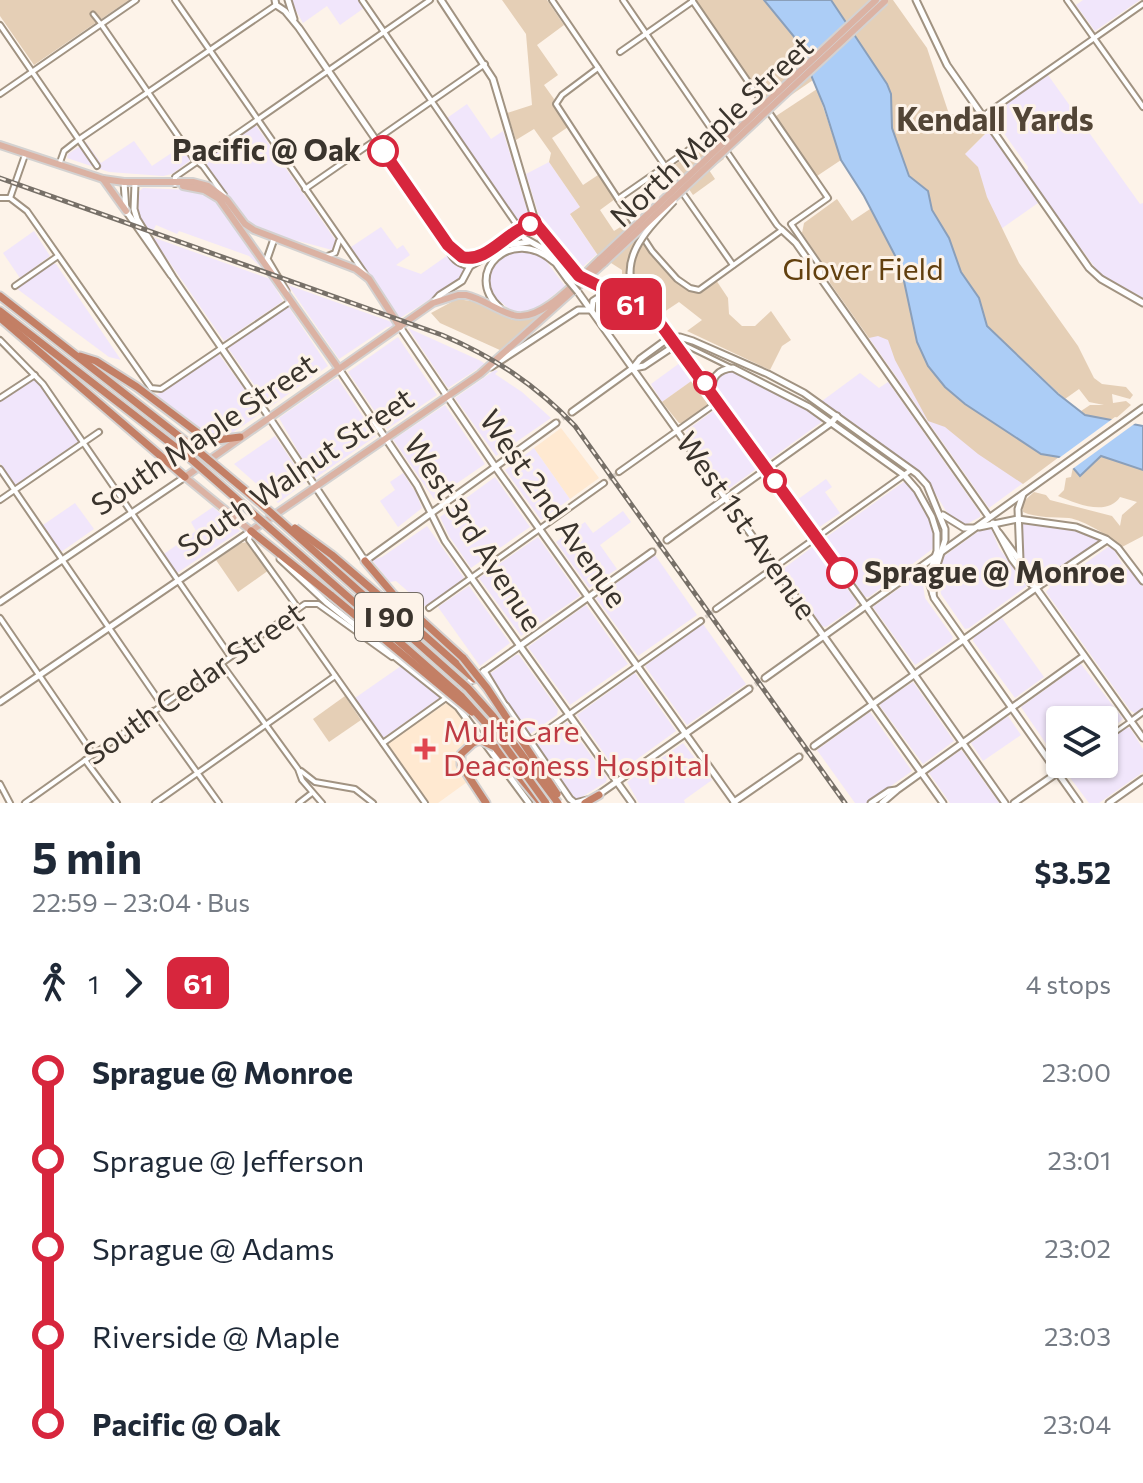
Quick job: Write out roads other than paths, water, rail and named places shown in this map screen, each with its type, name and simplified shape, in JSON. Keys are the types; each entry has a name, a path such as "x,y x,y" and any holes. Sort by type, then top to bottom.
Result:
{"highway":[{"name":"I 90","path":"0,296 198,451 434,657 483,704 560,803"},
{"name":"I 90","path":"0,311 191,459 452,688 500,739 544,803"},
{"path":"0,318 185,477"},
{"path":"75,354 96,361 137,387 202,436 217,440 240,437"},
{"path":"259,502 332,555 474,679"},
{"path":"251,531 443,688 500,739"},
{"path":"365,561 393,594 463,658 487,688 560,803"},
{"path":"486,803 461,765 461,754 480,740 495,747 544,803"},
{"path":"586,803 599,795"}],"main road":[{"name":"West 1st Avenue","path":"441,0 493,79 536,224 547,251 943,803"},
{"name":"North Maple Street","path":"602,261 876,0"},
{"name":"North Maple Street","path":"602,261 885,0"},
{"path":"916,0 945,62 1091,270 1143,303"},
{"path":"276,3 285,6 288,1"},
{"path":"288,1 296,24"},
{"path":"276,3 296,24 457,262 470,266"},
{"path":"0,147 103,179 135,183 193,182 208,186 227,200 245,224 274,239 356,269 369,279"},
{"path":"649,316 636,296 629,269 632,256 639,242 712,162"},
{"path":"103,179 174,279"},
{"path":"124,182 126,211"},
{"path":"135,183 135,216 174,279 365,561 556,423"},
{"name":"West 3rd Avenue","path":"175,184 204,190 219,199 420,489 445,541 632,803"},
{"name":"South Maple Street","path":"0,602 400,327 464,278 480,256 519,228 536,224"},
{"path":"536,224 576,274 649,316 677,344 1005,803"},
{"path":"519,228 521,235 529,242 547,251"},
{"path":"782,230 796,243 821,278 1143,738"},
{"path":"274,239 267,259 291,301"},
{"name":"South Maple Street","path":"470,266 503,247 529,242"},
{"path":"448,245 464,258 480,256"},
{"path":"504,311 487,292 487,276 495,259 513,248 525,247 540,252 554,262"},
{"name":"South Maple Street","path":"433,303 466,295 518,316 537,313 602,261"},
{"name":"South Walnut Street","path":"0,702 480,374 602,261"},
{"name":"West 2nd Avenue","path":"369,279 496,468 734,803"},
{"path":"480,374 578,310 592,310 595,298 610,292"},
{"path":"572,412 672,338 693,341 787,384 923,479 940,511 945,529 933,595"},
{"path":"633,368 644,366 677,344"},
{"path":"713,394 712,383 716,374 733,368 783,392 904,475 931,515 938,537 928,578 933,595 1046,757"},
{"path":"765,678 1143,408"},
{"path":"667,540 837,416"},
{"path":"185,477 251,531 326,602 461,710 529,803"},
{"path":"1020,560 1018,503 1023,493"},
{"path":"931,515 939,521 940,511"},
{"path":"940,511 964,528 1018,519 1076,527 1107,540 1121,551 1143,581"},
{"path":"999,533 1026,580 1036,588"},
{"path":"814,746 1107,540"},
{"path":"447,698 652,552"},
{"path":"882,803 1084,656"},
{"path":"484,671 572,801 578,802 599,795 749,689"},
{"path":"474,679 506,706"},
{"path":"734,803 799,757"},
{"path":"1014,803 1050,778"},
{"path":"1061,778 1079,803"},
{"path":"1109,803 1143,779"},
{"path":"871,803 889,791 897,790"}],"street":[{"path":"0,94 136,0"},
{"name":"West 2nd Avenue","path":"175,0 369,279"},
{"path":"362,0 519,228"},
{"path":"175,184 175,177 197,161 430,0"},
{"path":"552,0 665,166"},
{"path":"598,68 556,101 557,108 652,251 677,279 699,290 782,230 623,0"},
{"path":"620,52 693,0 828,198 791,224 820,266 821,278"},
{"path":"1067,0 1142,103"},
{"path":"59,165 64,151 78,140 276,3"},
{"path":"983,116 1143,4"},
{"path":"93,14 227,200"},
{"path":"0,25 97,166"},
{"path":"305,189 485,64"},
{"name":"North Maple Street","path":"618,199 713,133"},
{"path":"10,198 25,155"},
{"path":"684,195 733,265"},
{"path":"0,198 10,198 24,208 146,384 156,389 167,385 291,301"},
{"path":"325,257 338,249 339,239"},
{"path":"15,286 58,256"},
{"path":"0,340 35,375 230,656"},
{"path":"677,344 688,346 733,368 737,360"},
{"path":"0,398 35,375"},
{"path":"783,392 787,384"},
{"path":"619,472 719,401"},
{"path":"0,500 99,432"},
{"path":"0,469 162,705"},
{"path":"716,609 911,470"},
{"path":"429,608 604,483"},
{"path":"251,531 249,540 298,608"},
{"name":"South Cedar Street","path":"25,803 308,603 318,604 404,664"},
{"path":"291,613 425,803"},
{"path":"0,618 93,754"},
{"path":"530,742 701,621"},
{"path":"221,663 322,803"},
{"path":"155,803 335,676"},
{"path":"383,743 447,698"},
{"path":"153,711 219,803"},
{"path":"1118,730 1143,712"},
{"path":"85,760 117,803"},
{"path":"298,769 315,782 355,789 373,803"},
{"path":"0,784 10,803"},
{"path":"299,803 312,793"}],"water":[{"path":"764,0 831,0 887,84 891,94 892,128 909,176 928,191 932,210 949,238 961,272 979,298 987,326 1058,394 1085,415 1143,426 1143,470 1101,456 1080,476 1069,463 1059,457 1041,454 965,404 945,387 928,366 917,342 901,267 864,196 841,160 824,106 796,39"}],"tunnel":[{"path":"556,423 572,412"},
{"path":"604,483 619,472"},
{"path":"652,552 667,540"},
{"path":"701,621 716,609"},
{"path":"749,689 765,678"},
{"path":"799,757 814,746"}],"railway":[{"path":"0,178 442,335 497,363 529,385 575,426 845,803"}],"place":[{"name":"Pacific @ Oak","path":"383,151"},
{"name":"Sprague @ Monroe","path":"842,573"},
{"name":"MultiCare Deaconess Hospital","path":"425,749"}],"district":[{"name":"Kendall Yards","path":"995,120"}],"park label":[{"name":"Glover Field","path":"863,270"}]}
